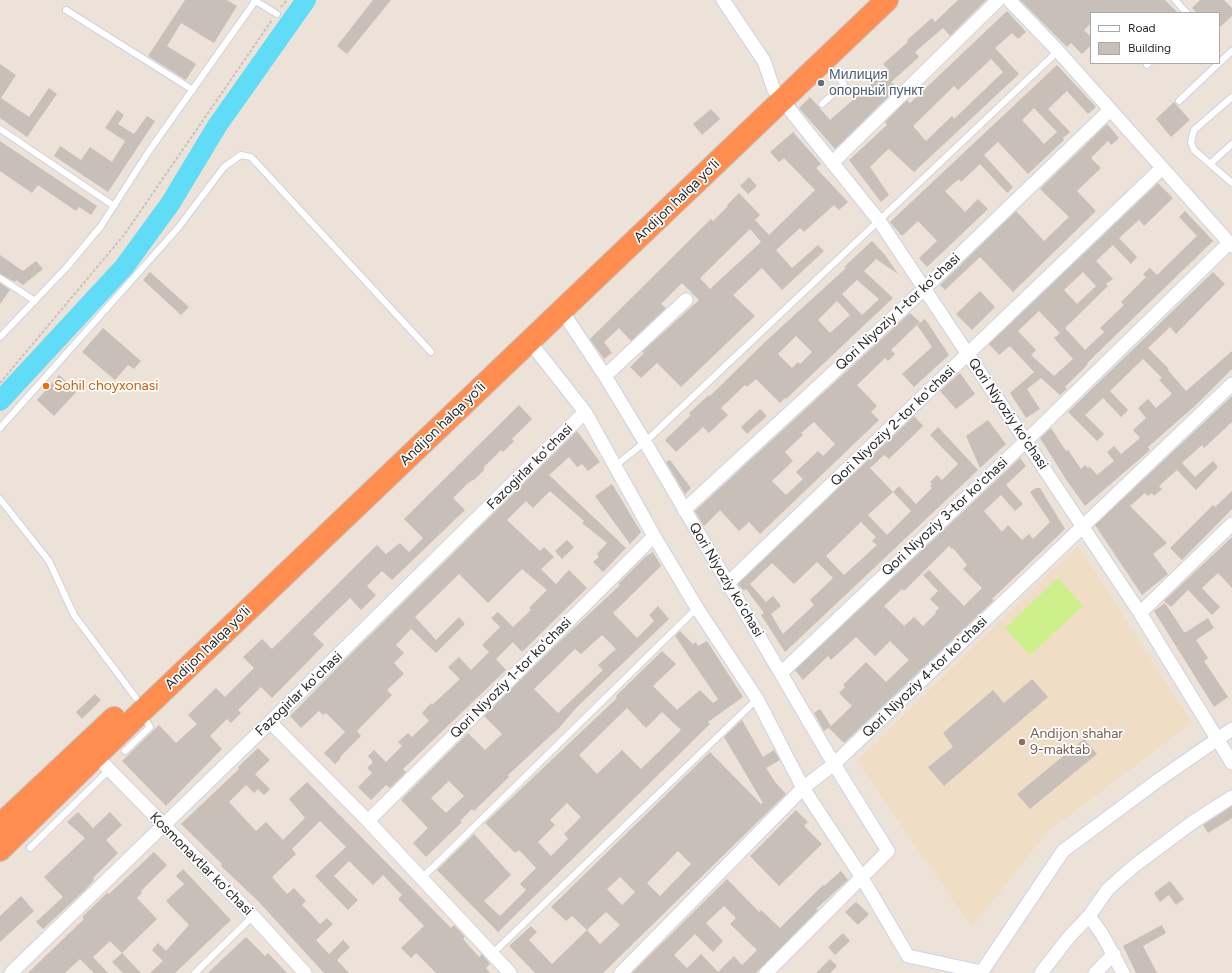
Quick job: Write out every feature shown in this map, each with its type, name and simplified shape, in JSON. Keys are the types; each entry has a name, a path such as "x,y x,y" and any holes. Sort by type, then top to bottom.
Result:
{"highway":[{"name":"Andijon halqa yo‘li","path":"0,826 138,705 530,342 778,95 868,0"},
{"name":"Andijon halqa yo‘li","path":"0,850 103,763 138,705 778,95 823,61 887,0"}],"street":[{"name":"Qori Niyoziy ko'chasi","path":"723,0 764,61 778,95 880,222 1140,613 1232,763"},
{"path":"832,163 998,0"},
{"path":"1009,0 1058,51 1231,245"},
{"name":"Qori Niyoziy 1-tor koʻchasi","path":"684,510 924,289 1110,110"},
{"name":"Qori Niyoziy 2-tor koʻchasi","path":"727,584 1162,168"},
{"name":"Qori Niyoziy 3-tor koʻchasi","path":"781,674 1231,245"},
{"path":"605,376 686,300"},
{"name":"Qori Niyoziy ko'chasi","path":"562,311 605,376 645,442 727,584 834,764 888,851 861,876"},
{"path":"530,342 585,412 654,536 697,608 757,699 804,788 861,876 908,956 981,972 1063,851 1157,781 1218,742 1232,730"},
{"name":"Qori Niyoziy 4-tor koʻchasi","path":"621,973 804,788 834,764 1232,384"},
{"name":"Fazogirlar koʻchasi","path":"11,973 270,722 585,412"},
{"path":"1140,613 1232,524"},
{"name":"Qori Niyoziy 1-tor koʻchasi","path":"368,821 654,536"},
{"path":"270,722 368,821 510,973"},
{"name":"Kosmonavtlar koʻchasi","path":"103,763 162,826 254,916 305,973"},
{"path":"1041,973 1069,937 1089,916 1108,889 1134,866 1193,822 1232,797"},
{"path":"766,973 861,876"},
{"path":"1089,916 1114,954 1123,973"},
{"path":"1095,973 1114,954"}],"lane":[{"path":"0,337 66,268 101,226 149,151 255,0 276,14"},
{"path":"1175,0 1186,12"},
{"path":"66,10 193,90"},
{"path":"615,466 645,442 880,222 1058,51"},
{"path":"1220,62 1232,51"},
{"path":"822,104 844,84 823,61"},
{"path":"1179,101 1218,64"},
{"path":"1232,97 1194,130 1191,142 1194,150 1232,183"},
{"path":"0,128 114,206"},
{"path":"1210,164 1232,144"},
{"path":"0,428 178,228 224,167 241,155 251,157 431,352"},
{"path":"0,278 35,301"},
{"path":"0,499 49,561 74,615 138,705 150,727 125,751"},
{"path":"422,878 697,608"},
{"path":"492,954 757,699"},
{"path":"30,848 103,763"},
{"path":"195,973 254,916"}],"path":[{"path":"0,383 124,235 286,0"}],"shaded area":[{"name":"Andijon shahar 9-maktab","path":"1078,545 1192,723 1046,833 972,928 857,761"}],"green space":[{"path":"1058,578 1083,606 1030,655 1005,628"}],"building":[{"path":"185,0 227,0 237,6 214,43 181,23 167,46 196,64 186,80 148,56"},
{"path":"373,0 391,0 347,54 337,46"},
{"path":"958,0 986,0 950,36 943,28 915,52 919,57 891,82 897,88 835,149 799,108 810,97 830,120 888,69 883,64 908,42 907,40 932,18 935,22"},
{"path":"1020,0 1165,0 1177,12 1090,12 1090,24 1084,30 1090,36 1090,46 1082,54 1071,43 1067,47"},
{"path":"1200,0 1224,0 1232,8 1232,16 1220,27 1220,12 1196,12 1192,8"},
{"path":"1007,11 1026,32 1018,39 1012,33 995,48 1019,74 914,172 889,149 870,167 889,195 881,202 849,160 887,125 885,122 907,100 910,103","holes":["991,59 1003,72 954,119 952,116 926,141 913,126 954,86 958,90"]},
{"path":"0,64 16,75 1,98 29,117 49,88 57,94 27,137 0,118"},
{"path":"1057,65 1096,107 1088,114 1067,91 1048,109 1070,132 1063,138 1064,140 1028,174 998,142 984,155 1013,187 1007,193 980,164 961,182 959,179 945,191 965,212 978,199 988,209 927,267 919,258 937,241 918,221 902,236 890,222","holes":["1034,108 1057,132 1044,144 1022,120"]},
{"path":"1174,102 1190,120 1171,137 1156,119"},
{"path":"711,109 720,119 702,135 693,124"},
{"path":"117,110 124,115 118,124 134,134 147,116 155,121 108,192 54,156 60,146 81,160 90,147 112,162 125,141 105,128"},
{"path":"1107,124 1119,138 1111,145 1108,141 1091,158 1101,168 1077,191 1096,211 1013,292 980,257 945,290 940,285 1016,211 1044,241 1069,217 1040,189"},
{"path":"793,132 821,164 816,168 848,202 839,210 834,205 804,232 800,228 776,250 792,268 818,245 824,251 782,290 762,268 733,295 755,316 681,387 657,363 641,378 630,367 644,353 642,352 699,300 682,283 661,304 666,308 631,341 619,328 604,342 612,353 604,359 590,339 711,219 713,221 739,193 760,215 755,220 769,235 815,190 784,158 779,162 770,152","holes":["750,229 761,242 710,289 700,278"]},
{"path":"0,141 97,206 91,215 79,207 76,211 38,185 32,193 0,171"},
{"path":"749,177 757,186 748,194 740,186"},
{"path":"1158,183 1173,198 1144,226 1139,220 1119,238 1137,257 1131,264 1113,245 1096,261 1113,279 1106,284 1108,286 1065,328 1085,350 1104,332 1100,328 1124,305 1121,302 1146,277 1143,274 1150,268 1157,275 1203,230 1213,241 1087,363 1088,364 1065,387 1067,389 1060,395 1041,378 1027,389 1040,409 1026,418 1010,393 1034,372 1010,346 999,355 989,344","holes":["1083,272 1096,286 1077,304 1064,290","1039,311 1060,333 1054,338 1073,359 1054,376 1031,355 1036,350 1018,331"]},
{"path":"1185,211 1203,230 1197,236 1179,217"},
{"path":"872,241 885,255 898,274 876,259 864,271 893,298 786,399 785,398 780,403 756,379 747,387 745,385 721,408 728,415 709,433 703,427 676,452 665,440 691,415 689,413 709,395 710,396 766,341 846,268 844,267","holes":["857,280 879,299 862,315 842,294","837,301 850,315 830,333 818,320","796,336 812,352 800,364 798,362 792,368 778,354"]},
{"path":"0,255 23,271 36,261 43,269 23,285 16,280 15,282 0,274"},
{"path":"150,272 189,307 181,315 143,280"},
{"path":"1213,272 1225,284 1176,334 1170,327 1148,348 1169,369 1168,370 1186,391 1232,351 1232,369 1197,404 1148,447 1150,450 1085,506 1067,481 1040,438 1051,428 1066,451 1068,450 1081,469 1085,465 1088,468 1090,467 1097,475 1114,461 1107,452 1114,446 1121,454 1140,438 1133,430 1146,418 1138,408 1148,399 1156,408 1172,394 1159,380 1162,378 1143,359 1110,391 1128,410 1121,417 1103,398 1085,415 1104,434 1097,441 1068,412"},
{"path":"0,283 10,290 0,304"},
{"path":"980,291 995,307 972,330 956,314"},
{"path":"910,313 920,322 891,350 895,354 888,361 885,358 857,385 877,406 871,412 879,420 760,534 749,522 739,531 720,510 704,526 695,511","holes":["814,422 835,444 823,456 818,451 796,472 803,479 786,495 772,481 793,461 785,452 803,435 801,433"]},
{"path":"925,319 949,355 914,387 902,374 932,347 917,325"},
{"path":"103,328 141,361 134,369 128,365 115,380 82,352"},
{"path":"960,373 975,394 956,409 940,391"},
{"path":"59,375 77,391 54,416 37,400"},
{"path":"1232,396 1232,422 1204,448 1202,445 1182,463 1195,477 1213,461 1218,467 1196,490 1177,470 1159,486 1162,489 1154,496 1152,493 1148,496 1145,493 1130,506 1167,543 1153,554 1168,574 1142,595 1095,525"},
{"path":"519,405 532,419 512,439 514,441 503,452 501,450 484,467 484,470 475,479 468,483 453,498 465,510 392,580 382,571 367,586 376,595 361,610 350,598 323,624 313,634 324,645 272,698 261,687 238,710 241,713 231,723 227,719 210,736 222,749 166,806 122,761 159,725 176,743 197,724 188,715 216,688 225,697 254,668 243,657 262,639 272,649 377,545 386,554 400,543 409,552 423,538 404,519"},
{"path":"760,409 767,416 747,434 741,427"},
{"path":"914,416 923,426 889,459 884,455 870,468 865,463"},
{"path":"988,420 1006,444 980,468 966,436"},
{"path":"938,427 978,470 785,652 761,615 764,613 746,589 744,591 738,584 865,463 893,492 899,486 916,504 932,488 930,486 932,484 930,482 937,475 942,480 958,464 930,435","holes":["893,492 911,511 887,535 868,515","861,522 876,537 872,541 877,545 844,575 826,556","817,562 833,578 810,600 814,605 783,634 771,614 781,606 773,596 766,602 750,584 772,563 794,584"]},
{"path":"577,431 600,462 588,471 582,464 577,467 569,457 549,475 626,548 603,572 593,562 599,557 597,554 607,543 582,523 584,521 550,491 533,508 526,501 507,520 540,551 544,547 554,557 541,569 556,584 569,570 587,588 522,652 513,642 496,659 506,670 403,769 406,772 390,788 386,785 371,800 358,787 372,773 367,768 373,762 368,756 374,750 386,762 402,746 398,742 408,733 412,737 429,721 422,713 431,703 432,705 460,679 448,667 459,657 471,670 489,652 482,645 500,627 491,618 498,612 513,627 531,610 529,608 547,590 522,569 488,603 459,574 415,617 436,640 459,617 465,624 436,653 411,629 396,645 404,653 394,663 404,674 387,690 392,695 357,731 361,736 335,764 324,753 345,732 326,713 323,715 319,711 301,728 290,716"},
{"path":"1020,458 1026,466 1006,485 1023,504 1015,511 1001,495 984,511 1002,532 1008,525 1022,540 1029,534 1033,539 1050,522 1030,492 1036,488 1040,488 1065,529 992,599 994,600 844,743 829,728 852,706 839,693 845,687 843,685 866,662 886,682 909,660 890,641 875,656 856,637 831,660 828,656 803,680 795,670","holes":["949,546 952,549 953,548 967,565 963,569 982,588 964,606 929,570 923,575 938,591 930,599 939,608 923,626 914,617 904,626 884,606 902,589 904,591"]},
{"path":"670,460 691,488 685,494 666,462"},
{"path":"612,484 641,532 630,544 595,496"},
{"path":"1232,491 1232,509 1182,560 1170,548 1213,505 1215,507"},
{"path":"1232,537 1232,588 1218,573 1202,588 1220,607 1212,615 1188,590 1171,607 1164,601"},
{"path":"567,540 574,547 562,559 555,551"},
{"path":"653,552 661,566 613,613 637,638 654,621 649,615 658,606 669,619 576,708 559,728 508,775 509,777 474,811 472,809 460,821 462,822 426,857 413,843 428,828 401,800 468,733 485,750 502,734 484,716 558,643 620,585 618,584 645,557","holes":["602,635 616,649 598,665 603,670 558,713 534,689 575,649 581,654","449,781 464,796 446,813 431,798"]},
{"path":"1165,603 1184,632 1208,618 1214,628 1196,640 1208,658 1204,661 1228,697 1214,707 1154,611"},
{"path":"680,631 693,644 696,642 698,646 707,641 743,697 708,722 710,724 498,932 437,870 474,834 511,875 484,901 500,916 526,890 520,884 536,868 519,850 515,853 485,823 617,698 616,696 662,651 676,664 653,686 677,710 700,690 713,703 718,699 675,636","holes":["627,708 646,728 662,712 681,730 641,769 622,750 597,774 579,755","567,803 581,817 564,834 568,839 551,856 538,842 555,825 550,820"]},
{"path":"1032,679 1048,697 944,786 928,767 953,747 943,733 993,690 1004,703"},
{"path":"95,694 101,700 82,719 76,712"},
{"path":"820,709 831,726 824,731 814,713"},
{"path":"742,720 763,757 774,750 780,760 766,768 775,782 786,794 603,973 535,973 509,946 531,926 537,932 529,940 552,964 587,930 572,916 566,921 551,907 710,752 761,804 763,803 724,737","holes":["678,851 691,864 660,896 647,883","620,877 635,892 622,905 607,889","606,912 620,925 600,944 587,930"]},
{"path":"1084,739 1097,754 1030,809 1017,794"},
{"path":"258,748 270,760 255,774 270,789 264,795 258,789 254,793 246,785 229,802 256,831 266,822 283,840 305,818 289,799 307,782 451,928 454,925 465,937 463,939 479,957 482,954 490,964 486,968 490,973 436,973 416,953 411,958 401,948 424,926 398,899 402,895 383,875 373,885 349,861 334,876 358,900 348,910 315,876 346,847 320,821 292,849 296,854 272,877 287,894 294,888 306,901 302,905 320,924 327,918 333,924 316,940 329,954 343,940 350,947 337,960 349,973 324,973 258,901 221,866 222,864 181,824 239,769 238,767"},
{"path":"1232,806 1232,818 1208,833 1203,825"},
{"path":"796,810 808,822 804,826 822,844 779,886 750,856"},
{"path":"78,812 93,828 110,812 122,825 106,840 118,853 93,878 94,880 85,890 43,929 36,922 63,897 44,877 85,838 67,822"},
{"path":"154,852 167,865 141,891 142,893 137,898 157,919 122,953 110,941 93,957 108,973 94,973 80,959 65,973 28,973 84,919 82,917"},
{"path":"183,869 231,920 175,973 150,973 163,961 152,950 158,943 166,951 189,925 166,901 184,884 176,876"},
{"path":"841,871 848,880 816,909 818,910 756,973 632,973 727,879 759,912 761,910 780,928 823,885 824,886","holes":["724,906 736,918 730,924 757,950 742,965 734,956 718,972 701,954 687,968 674,955 695,934 713,952 723,941 706,923"]},
{"path":"1170,881 1184,899 1176,905 1169,895 1160,902 1154,893"},
{"path":"21,896 34,911 0,942 0,916"},
{"path":"856,902 869,914 858,925 845,912"},
{"path":"1162,925 1166,933 1143,946 1157,973 1136,973 1123,946"},
{"path":"843,933 850,941 835,955 828,947"},
{"path":"246,937 265,956 268,953 287,973 208,973"},
{"path":"122,953 141,973 123,973 112,962"},
{"path":"830,959 837,966 830,973 816,973"}],"waterway":[{"path":"0,401 124,267 170,204 217,126 306,0"}],"place":[{"name":"Милиция опорный пункт","path":"821,83"},
{"name":"Sohil choyxonasi","path":"46,386"},
{"name":"Andijon shahar 9-maktab","path":"1022,742"}]}
